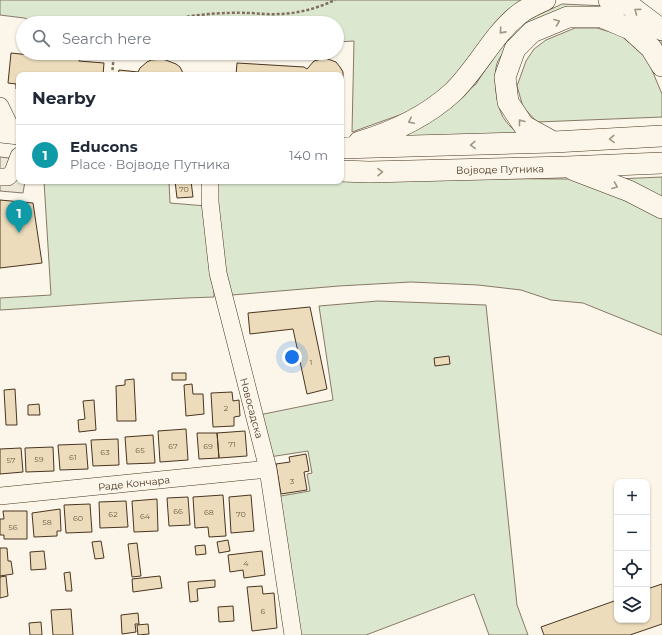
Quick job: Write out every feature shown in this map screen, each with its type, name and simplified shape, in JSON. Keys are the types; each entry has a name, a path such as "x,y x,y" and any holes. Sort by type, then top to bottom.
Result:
{"main road":[{"path":"344,147 376,137 427,113 453,92 500,33 518,14 545,0"},
{"path":"609,0 629,5 662,30"},
{"path":"554,142 524,126 508,102 505,77 515,49 532,32 568,17 602,17 630,29 652,48 662,66"},
{"path":"344,148 554,142 656,137"},
{"name":"Војводе Путника","path":"344,171 369,172 566,167 661,163"},
{"path":"566,167 629,191 662,208"}],"street":[{"path":"0,106 11,133"},
{"path":"0,177 8,177 13,172 16,164"},
{"name":"Новосадска","path":"210,184 210,202 218,273 268,469 293,635"},
{"name":"Раде Кончара","path":"0,496 268,469"}],"path":[{"path":"194,16 246,13 280,14 319,8 335,0"},
{"path":"112,72 113,60"}],"green space":[{"path":"0,0 522,0 466,67 434,97 408,112 352,132 354,41 344,42 344,16 16,17 0,15"},
{"path":"562,4 607,6 630,16 662,41 662,51 628,21 528,26 500,58 495,74 499,108 508,124 520,135 404,137 442,112 476,84 493,57 523,22"},
{"path":"575,28 597,28 620,35 639,50 649,63 662,94 662,117 537,122 523,107 517,86 526,61 534,49 546,40"},
{"path":"662,177 662,198 617,179"},
{"path":"367,178 573,179 622,199 662,218 662,335 583,303 551,300 521,290 478,285 411,282 339,286 232,295 223,271 214,184 344,184 344,181"},
{"path":"44,184 169,184 170,203 206,206 214,273 214,297 0,310 0,298 51,295"},
{"path":"378,301 486,305 517,605 528,635 489,635 474,594 366,635 289,635 269,498 310,491 307,474 312,473 308,451 263,458 254,416 333,400 319,306"}],"shaded area":[{"path":"0,157 16,159 16,184 24,184 23,193 0,191"}],"building":[{"path":"11,53 16,54 16,60 79,60 104,63 103,72 16,72 16,84 8,83"},
{"path":"151,60 166,60 176,64 180,67 182,72 138,72 147,62"},
{"path":"330,60 336,62 343,72 236,72 237,63 304,67 307,69 314,61"},
{"path":"119,70 138,72 119,72"},
{"path":"175,184 191,184 193,197 177,198"},
{"path":"0,200 33,203 42,263 0,268"},
{"path":"310,307 327,389 307,394 293,329 250,334 248,313"},
{"path":"449,356 450,364 435,366 434,358"},
{"path":"172,373 186,373 186,380 172,380"},
{"path":"134,379 136,421 117,421 116,386 125,385 125,380"},
{"path":"192,384 193,394 203,394 204,414 186,416 184,385"},
{"path":"15,389 17,425 6,425 4,390"},
{"path":"232,392 233,401 239,400 240,416 234,417 234,426 213,427 211,393"},
{"path":"94,400 96,430 79,432 78,420 85,419 83,401"},
{"path":"39,404 40,415 28,415 28,405"},
{"path":"186,429 188,460 160,462 158,431"},
{"path":"245,431 247,456 219,458 217,433"},
{"path":"197,433 217,433 219,458 199,459"},
{"path":"153,435 155,463 127,464 125,437"},
{"path":"118,439 119,465 93,466 91,440"},
{"path":"86,444 88,469 60,470 58,445"},
{"path":"53,447 54,471 26,472 25,448"},
{"path":"21,448 23,472 0,474 0,449"},
{"path":"306,454 309,471 304,472 307,490 281,494 276,464 290,462 289,457"},
{"path":"223,495 226,536 209,537 208,527 195,528 193,497"},
{"path":"251,495 254,531 231,533 229,497"},
{"path":"188,497 190,525 169,526 167,498"},
{"path":"157,499 158,531 134,532 132,501"},
{"path":"126,501 128,527 100,528 99,502"},
{"path":"90,504 92,532 66,533 64,505"},
{"path":"60,509 61,531 57,531 57,536 34,537 32,513"},
{"path":"3,511 27,511 27,539 4,539 4,535 0,535 0,519 4,519"},
{"path":"228,540 230,551 219,553 217,542"},
{"path":"101,541 104,558 95,559 92,542"},
{"path":"137,543 141,576 132,577 128,544"},
{"path":"205,545 206,554 196,555 195,546"},
{"path":"0,548 7,548 8,561 11,561 13,574 0,576"},
{"path":"44,551 46,569 31,570 30,552"},
{"path":"262,551 265,575 244,578 243,570 230,572 228,555"},
{"path":"70,572 72,591 66,591 64,573"},
{"path":"6,576 8,596 0,598 0,577"},
{"path":"160,576 162,588 133,592 132,579"},
{"path":"215,580 215,587 197,589 198,601 190,602 188,582"},
{"path":"662,584 662,624 630,635 544,635 541,627 614,601 614,623 650,623 650,588"},
{"path":"262,586 263,594 274,593 277,628 252,631 247,587"},
{"path":"233,606 234,621 219,622 218,607"},
{"path":"71,609 73,635 53,635 51,610"},
{"path":"138,613 139,624 135,624 136,632 122,634 121,615"},
{"path":"41,622 42,635 30,635 29,623"},
{"path":"148,624 149,634 138,635 137,625"}],"place":[{"name":"Educons","path":"19,233"}]}
